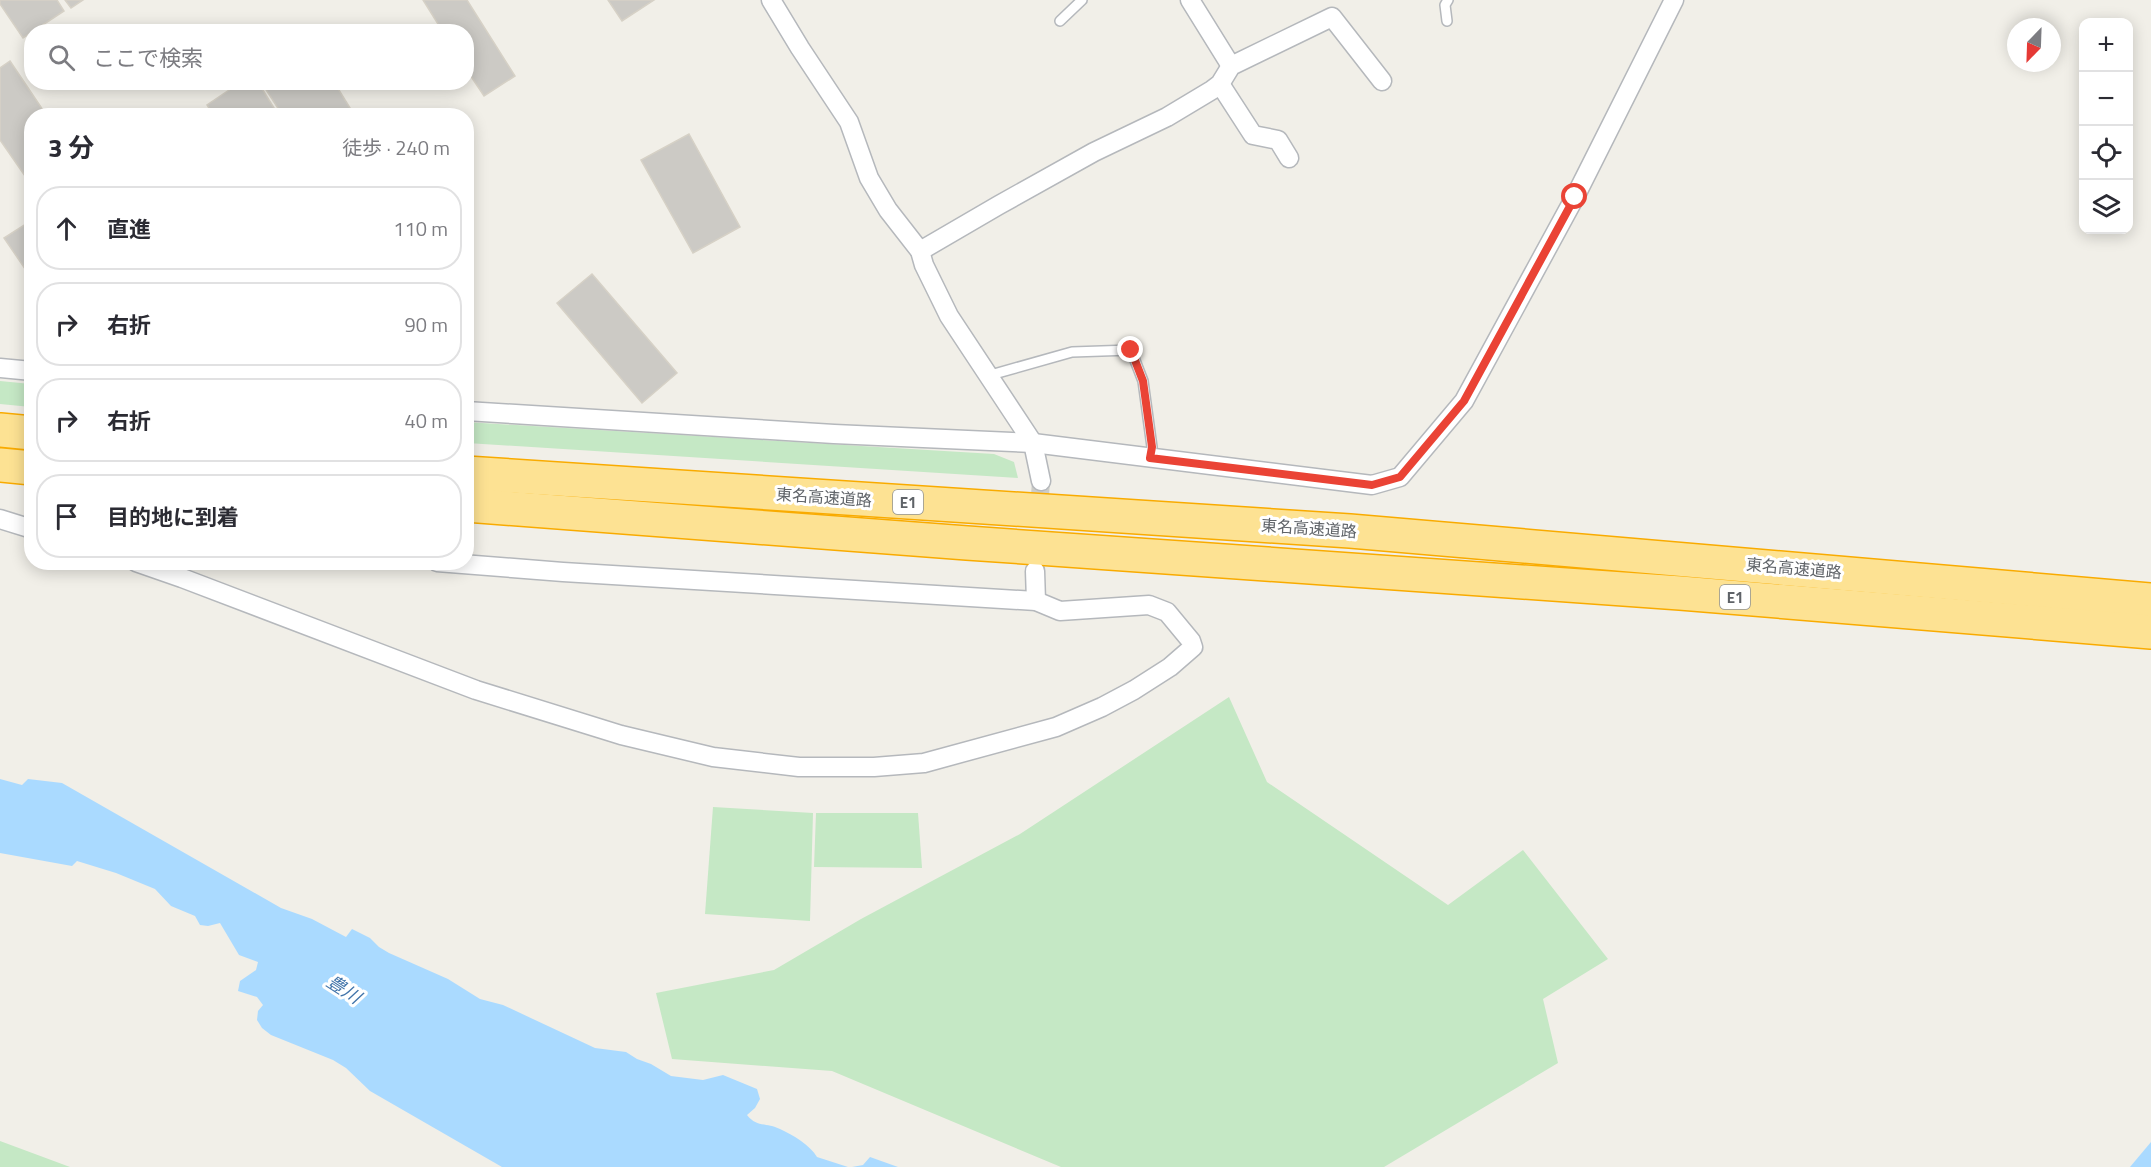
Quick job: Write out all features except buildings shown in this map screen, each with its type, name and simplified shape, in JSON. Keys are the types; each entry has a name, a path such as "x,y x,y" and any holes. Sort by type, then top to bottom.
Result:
{"highway":[{"path":"0,430 24,433"},
{"path":"0,465 24,467"},
{"name":"東名高速道路","path":"474,474 1350,531 2151,600"},
{"name":"東名高速道路","path":"474,506 1680,593 2151,632"}],"street":[{"path":"771,0 849,122 869,178 888,210 920,251 924,265 949,316 1033,443 1041,481"},
{"path":"1190,0 1231,66"},
{"path":"474,412 834,434 1033,443 1372,485 1400,477 1464,401 1575,197 1674,0"},
{"path":"920,251 1094,153 1167,117 1220,84 1231,66 1332,16 1382,81"},
{"path":"1220,84 1253,135 1278,140 1289,158"},
{"path":"0,368 24,370"},
{"path":"0,518 24,520"},
{"path":"0,518 24,526"},
{"path":"159,570 476,690 621,735 713,757 799,767 874,767 924,763 1056,727 1134,690 1170,668 1193,647 1191,641 1167,612 1149,605 1060,611 1036,601 474,565"},
{"path":"1035,571 1036,601"}],"lane":[{"path":"1060,21 1082,0"},
{"path":"1447,21 1445,5 1448,0"},
{"path":"987,376 1071,352 1131,350 1143,381 1152,447 1150,458"}],"green space":[{"path":"0,381 24,383 24,406 0,404"},
{"path":"474,422 994,454 1014,462 1018,478 474,443"},
{"path":"1229,697 1267,782 1448,905 1523,850 1608,959 1543,999 1558,1063 1384,1167 1061,1167 832,1071 672,1059 656,993 774,970 861,919 1020,834"},
{"path":"713,807 813,813 810,921 705,914"},
{"path":"816,813 918,813 922,868 814,867"},
{"path":"0,1141 70,1167 0,1167"}],"water":[{"name":"豊川","path":"0,779 22,785 28,779 62,783 281,908 312,919 346,937 352,929 370,938 389,953 448,979 480,999 503,1005 595,1048 626,1052 671,1076 703,1080 723,1075 757,1089 760,1099 747,1115 751,1119 790,1134 806,1144 817,1157 848,1167 502,1167 370,1091 346,1068 333,1060 271,1035 262,1028 257,1020 258,1011 263,1005 257,997 238,991 240,981 256,970 258,962 239,955 220,923 200,925 195,916 171,906 155,889 116,873 77,861 72,866 0,853"},
{"path":"2151,1142 2151,1167 2130,1167"},
{"path":"870,1157 898,1167 852,1167 863,1165"}],"tunnel":[{"path":"1036,554 1041,481"}],"route":[{"path":"1131,350 1143,381 1152,447 1150,458 1372,485 1400,477 1464,401 1575,197"}]}
